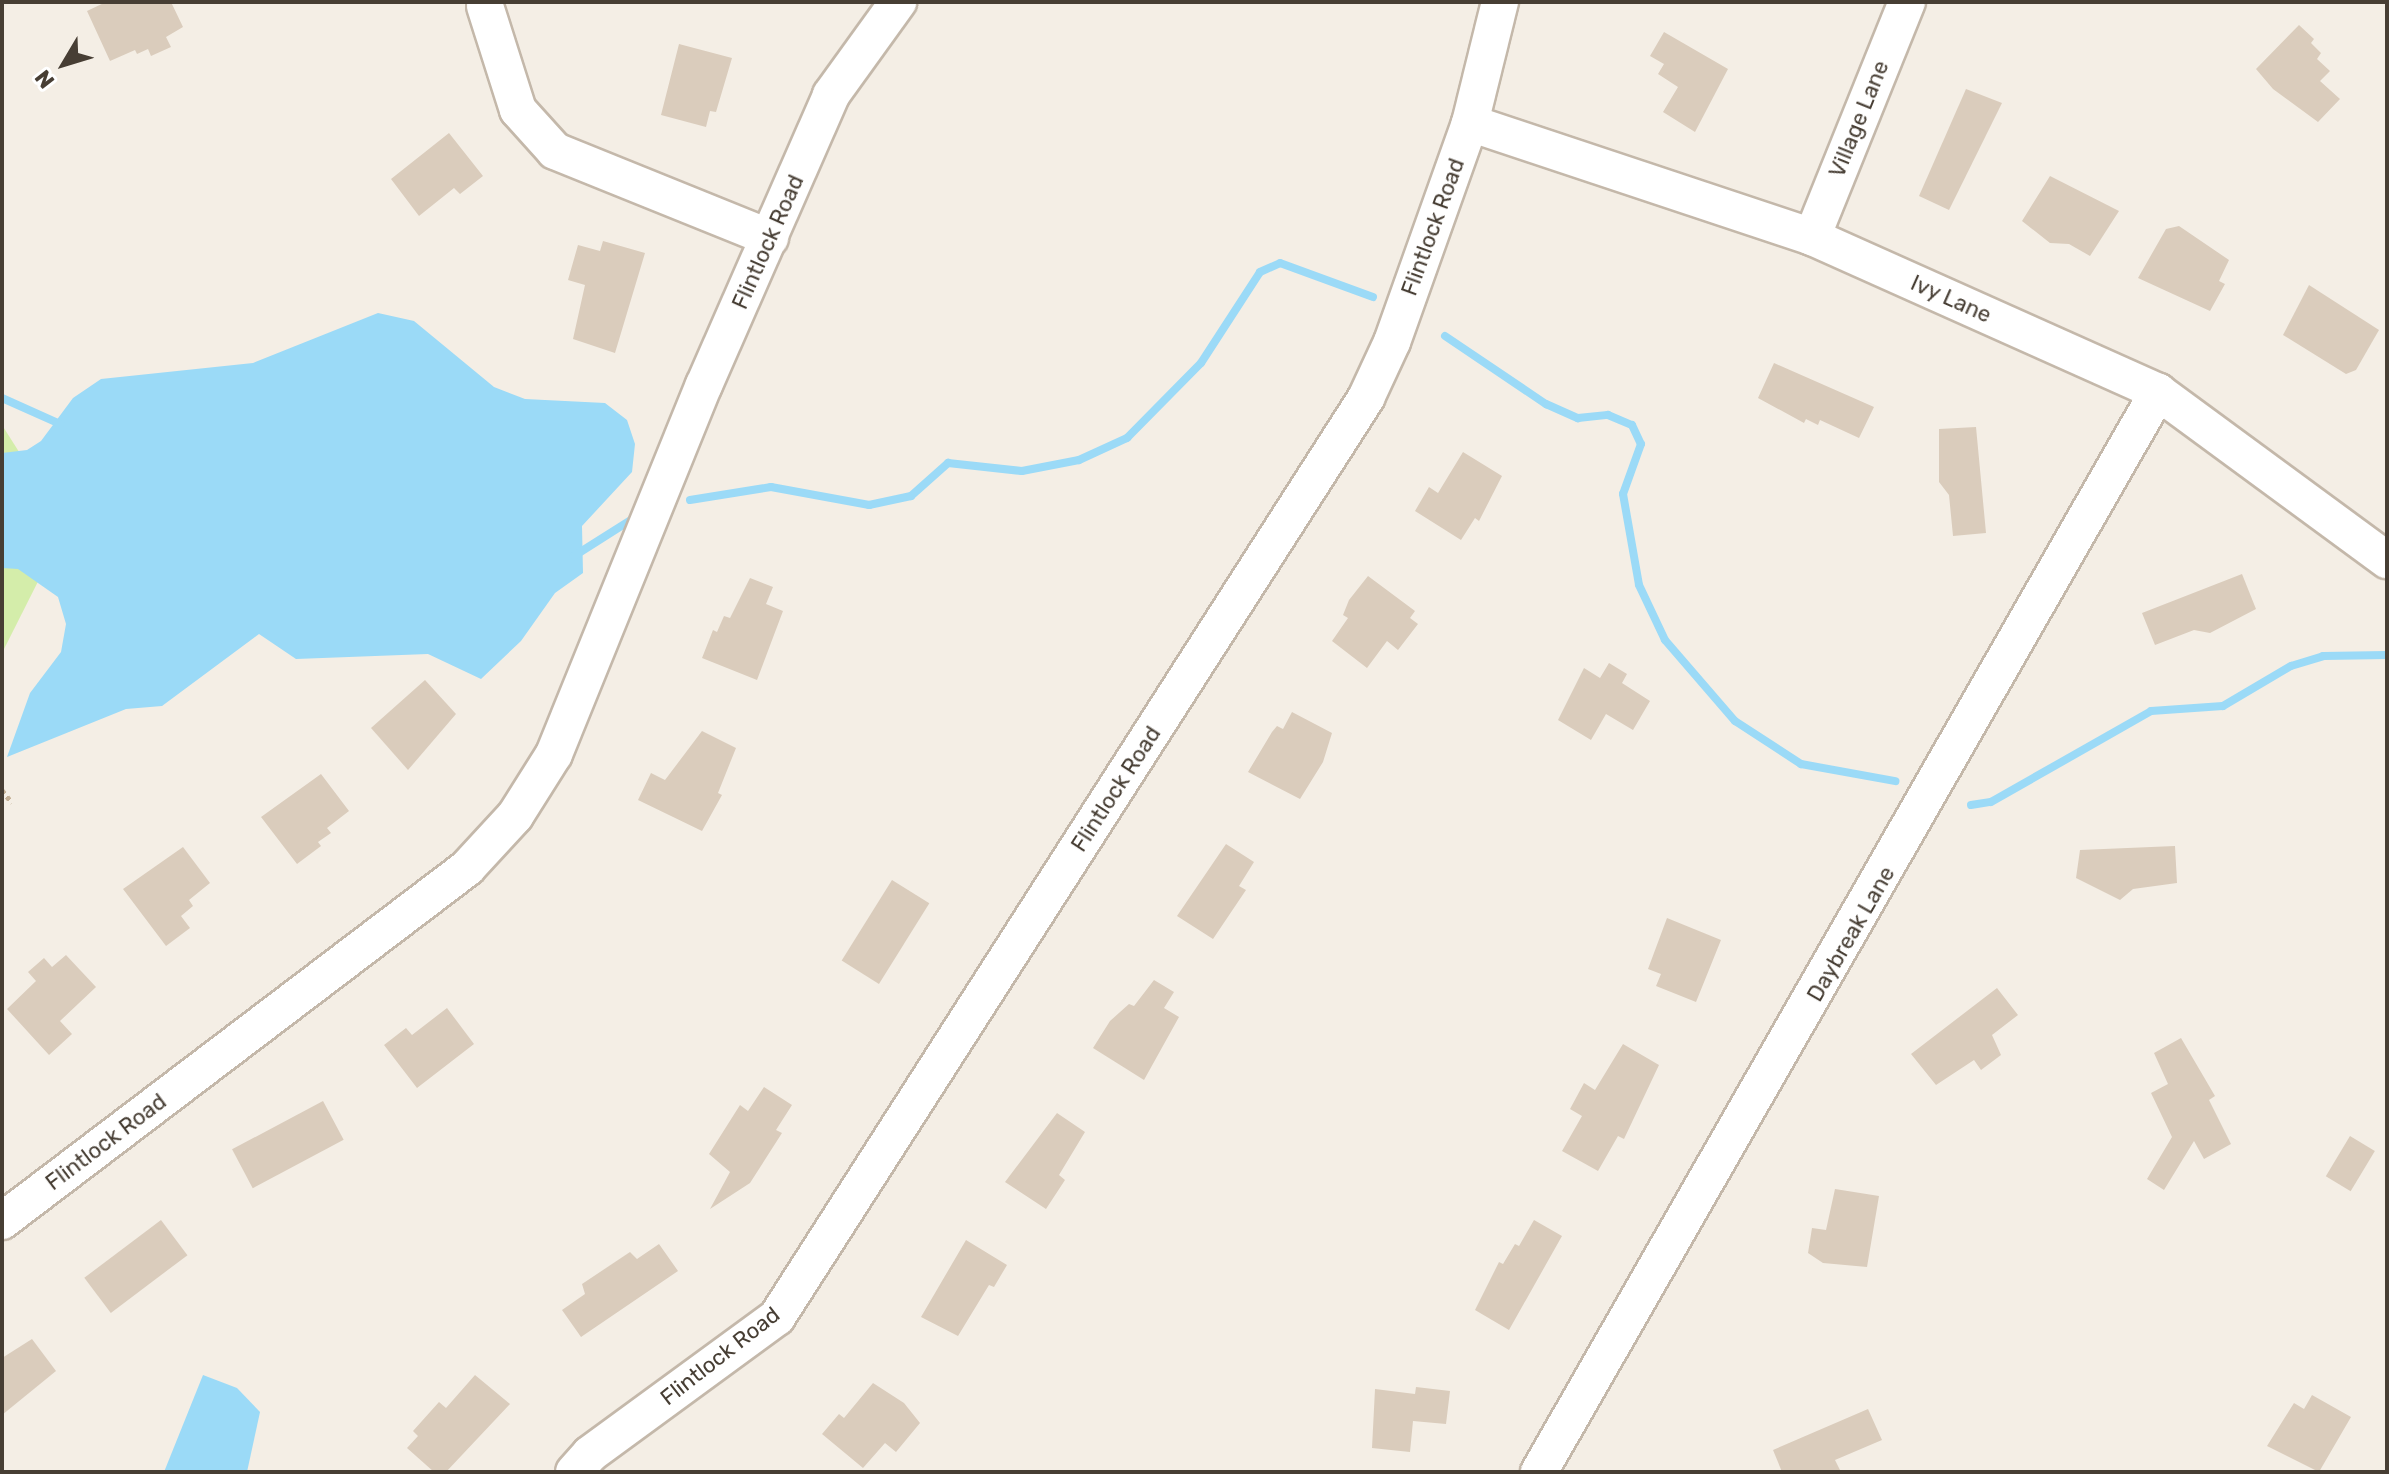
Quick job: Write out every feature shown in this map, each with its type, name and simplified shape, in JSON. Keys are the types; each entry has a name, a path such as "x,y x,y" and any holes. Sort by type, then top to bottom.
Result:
{"street":[{"name":"Flintlock Road","path":"2,1221 467,868 498,838 554,754 704,385 831,95 898,2"},
{"name":"Flintlock Road","path":"574,1472 590,1454 777,1317 1366,398 1392,342 1470,123 1500,2"},
{"name":"Village Lane","path":"1812,237 1907,2"},
{"path":"485,6 518,110 555,151 770,238"},
{"name":"Ivy Lane","path":"1470,123 1812,237 2158,392 2387,560"},
{"name":"Daybreak Lane","path":"1539,1472 2158,392"}],"path":[{"path":"2,790 12,803"}],"green space":[{"path":"2,425 66,526 2,653"}],"water":[{"path":"378,313 414,321 494,387 525,399 605,403 627,420 635,444 632,472 582,526 583,573 555,593 521,641 481,679 428,654 296,659 259,634 162,706 126,709 7,757 30,693 61,652 66,624 58,597 18,569 2,568 2,453 27,450 41,441 73,398 101,379 253,363"},
{"path":"203,1375 237,1388 260,1412 247,1472 164,1472"}],"building":[{"path":"106,2 171,2 183,27 166,37 171,47 151,56 148,49 137,54 135,50 110,61 87,11"},
{"path":"2299,25 2314,39 2311,43 2321,53 2317,59 2330,71 2320,81 2340,99 2318,122 2273,89 2256,69"},
{"path":"1664,32 1728,69 1695,132 1663,112 1678,87 1658,74 1664,64 1650,56"},
{"path":"679,44 732,58 716,112 710,111 706,127 661,115"},
{"path":"1966,89 2002,103 1949,210 1919,196"},
{"path":"449,133 483,176 460,194 454,188 419,216 391,179"},
{"path":"2050,176 2119,211 2090,256 2069,244 2050,243 2022,221"},
{"path":"2179,226 2229,260 2219,281 2225,284 2210,311 2138,278 2166,229"},
{"path":"603,241 645,253 615,353 573,339 585,285 568,280 578,245 600,251"},
{"path":"2309,285 2379,330 2356,370 2346,374 2283,335"},
{"path":"1774,363 1874,407 1859,438 1820,420 1818,425 1806,419 1804,423 1758,398"},
{"path":"1976,427 1986,533 1953,536 1949,495 1939,482 1939,429"},
{"path":"1463,452 1502,476 1479,521 1475,518 1461,540 1415,511 1429,487 1438,493"},
{"path":"2242,574 2256,609 2210,633 2194,630 2155,645 2142,613"},
{"path":"1368,576 1415,611 1410,618 1418,624 1398,650 1387,641 1367,668 1332,641 1348,618 1343,615 1349,600"},
{"path":"750,578 773,587 766,604 783,611 757,680 702,658 713,630 717,632 724,616 730,618"},
{"path":"1609,663 1627,674 1622,683 1650,701 1633,730 1606,714 1591,740 1558,720 1584,668 1600,678"},
{"path":"425,680 456,714 408,770 371,728"},
{"path":"1292,712 1332,733 1323,762 1300,799 1248,772 1272,732 1277,726 1283,729"},
{"path":"702,731 736,748 718,793 722,795 702,831 638,800 651,773 665,780"},
{"path":"321,774 349,811 327,828 331,833 318,842 321,846 297,864 261,817"},
{"path":"1226,844 1254,862 1239,886 1246,890 1213,939 1177,916"},
{"path":"2175,846 2177,883 2133,889 2120,900 2076,878 2080,850"},
{"path":"183,847 210,883 189,900 193,906 181,916 190,928 166,946 123,889"},
{"path":"892,880 929,903 879,984 842,961"},
{"path":"1667,918 1721,940 1696,1002 1656,986 1661,974 1648,969"},
{"path":"66,955 96,987 60,1021 72,1034 49,1055 7,1009 36,981 28,972 44,958 52,967"},
{"path":"1154,980 1174,992 1164,1008 1179,1017 1144,1080 1093,1048 1110,1021 1129,1004 1134,1006"},
{"path":"1997,988 2018,1015 1992,1035 2001,1055 1981,1070 1974,1060 1936,1085 1911,1054"},
{"path":"447,1008 474,1044 417,1088 384,1045 406,1028 412,1035"},
{"path":"2181,1038 2215,1096 2209,1100 2231,1144 2204,1159 2194,1141 2164,1190 2147,1179 2172,1137 2151,1093 2168,1084 2154,1053"},
{"path":"1623,1044 1659,1065 1624,1139 1618,1136 1598,1171 1562,1151 1582,1116 1570,1109 1584,1083 1595,1090"},
{"path":"764,1087 792,1105 776,1130 782,1133 750,1183 710,1209 730,1172 709,1154 740,1105 748,1111"},
{"path":"323,1101 344,1140 253,1188 232,1149"},
{"path":"1057,1113 1085,1132 1059,1175 1065,1180 1046,1209 1005,1182"},
{"path":"2350,1136 2375,1151 2351,1191 2326,1176"},
{"path":"1835,1189 1879,1196 1867,1267 1823,1263 1808,1253 1812,1228 1826,1230"},
{"path":"161,1220 187,1255 111,1313 84,1278"},
{"path":"1534,1220 1562,1236 1509,1330 1475,1310 1499,1262 1503,1264 1515,1244 1519,1246"},
{"path":"966,1240 1007,1265 994,1287 989,1285 958,1336 921,1317"},
{"path":"659,1244 678,1271 581,1337 562,1310 585,1294 582,1284 630,1252 637,1259"},
{"path":"32,1339 56,1371 2,1415 2,1358"},
{"path":"475,1375 510,1404 446,1472 434,1472 407,1448 418,1436 413,1431 439,1402 446,1408"},
{"path":"873,1383 904,1403 920,1423 896,1452 885,1443 863,1468 822,1434 839,1414 844,1418"},
{"path":"1416,1387 1450,1391 1446,1424 1413,1421 1410,1452 1372,1448 1375,1389 1415,1394"},
{"path":"2312,1395 2351,1417 2319,1472 2267,1446 2294,1403 2304,1409"},
{"path":"1868,1409 1882,1440 1835,1460 1841,1472 1782,1472 1773,1450"}],"waterway":[{"path":"690,500 771,487 869,505 911,496 948,463 1022,471 1079,460 1127,438 1201,363 1260,272 1280,263 1373,297"},
{"path":"1445,336 1546,404 1578,418 1608,415 1632,425 1641,444 1623,494 1639,585 1665,640 1735,721 1801,764 1895,781"},
{"path":"2,398 60,424"},
{"path":"574,556 631,520"},
{"path":"1971,805 1991,802 2151,711 2223,706 2291,666 2323,656 2387,655"}]}
